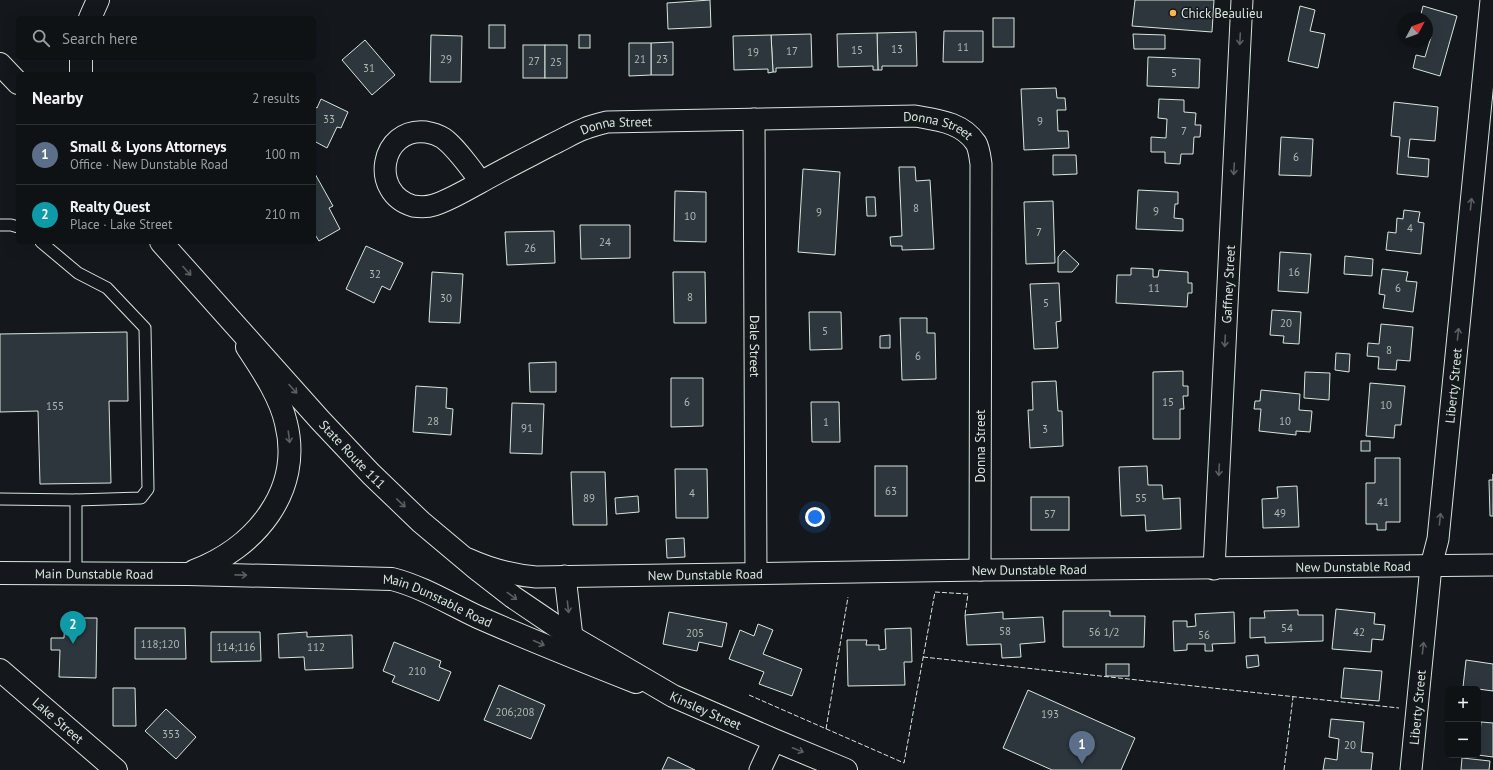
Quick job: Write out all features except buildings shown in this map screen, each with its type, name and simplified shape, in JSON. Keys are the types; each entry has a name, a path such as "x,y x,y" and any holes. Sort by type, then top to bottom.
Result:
{"street":[{"path":"91,16 98,0"},
{"name":"Gaffney Street","path":"1214,568 1242,0"},
{"name":"Liberty Street","path":"1411,770 1431,566 1438,539 1491,0"},
{"path":"81,60 81,72"},
{"path":"0,64 16,81"},
{"name":"Donna Street","path":"481,182 584,129 607,122 915,116 944,121 964,130 977,144 982,164 980,570"},
{"name":"Dale Street","path":"754,119 756,573"},
{"name":"State Route 111","path":"163,244 320,420 371,474 404,506 456,552 513,597 572,637"},
{"name":"Main Dunstable Road","path":"188,574 227,555 246,541 260,527 271,512 279,496 285,482 290,458 286,422 275,394 251,354 209,295"},
{"name":"New Dunstable Road","path":"456,552 480,564 516,575 536,577 980,570 1493,565"},
{"name":"Main Dunstable Road","path":"0,572 188,574 392,579 412,585 472,614 560,653 673,696"},
{"path":"565,576 572,637"},
{"name":"Kinsley Street","path":"572,637 673,696 846,770"},
{"name":"Lake Street","path":"0,670 116,770"},
{"path":"760,770 774,740"}],"lane":[{"path":"0,225 16,226"},
{"path":"0,499 76,500 141,498 148,489 145,328 107,288 78,273 43,244"},
{"path":"76,500 76,573"}],"fence":[{"path":"749,695 904,763 935,592 968,594 965,615"},
{"path":"826,729 848,597"},
{"path":"923,657 1399,708"},
{"path":"1284,770 1293,697"}],"place":[{"name":"Chick Beaulieu","path":"1173,13"},
{"name":"Realty Quest","path":"73,644"},
{"name":"Small & Lyons Attorneys","path":"1082,764"}]}
